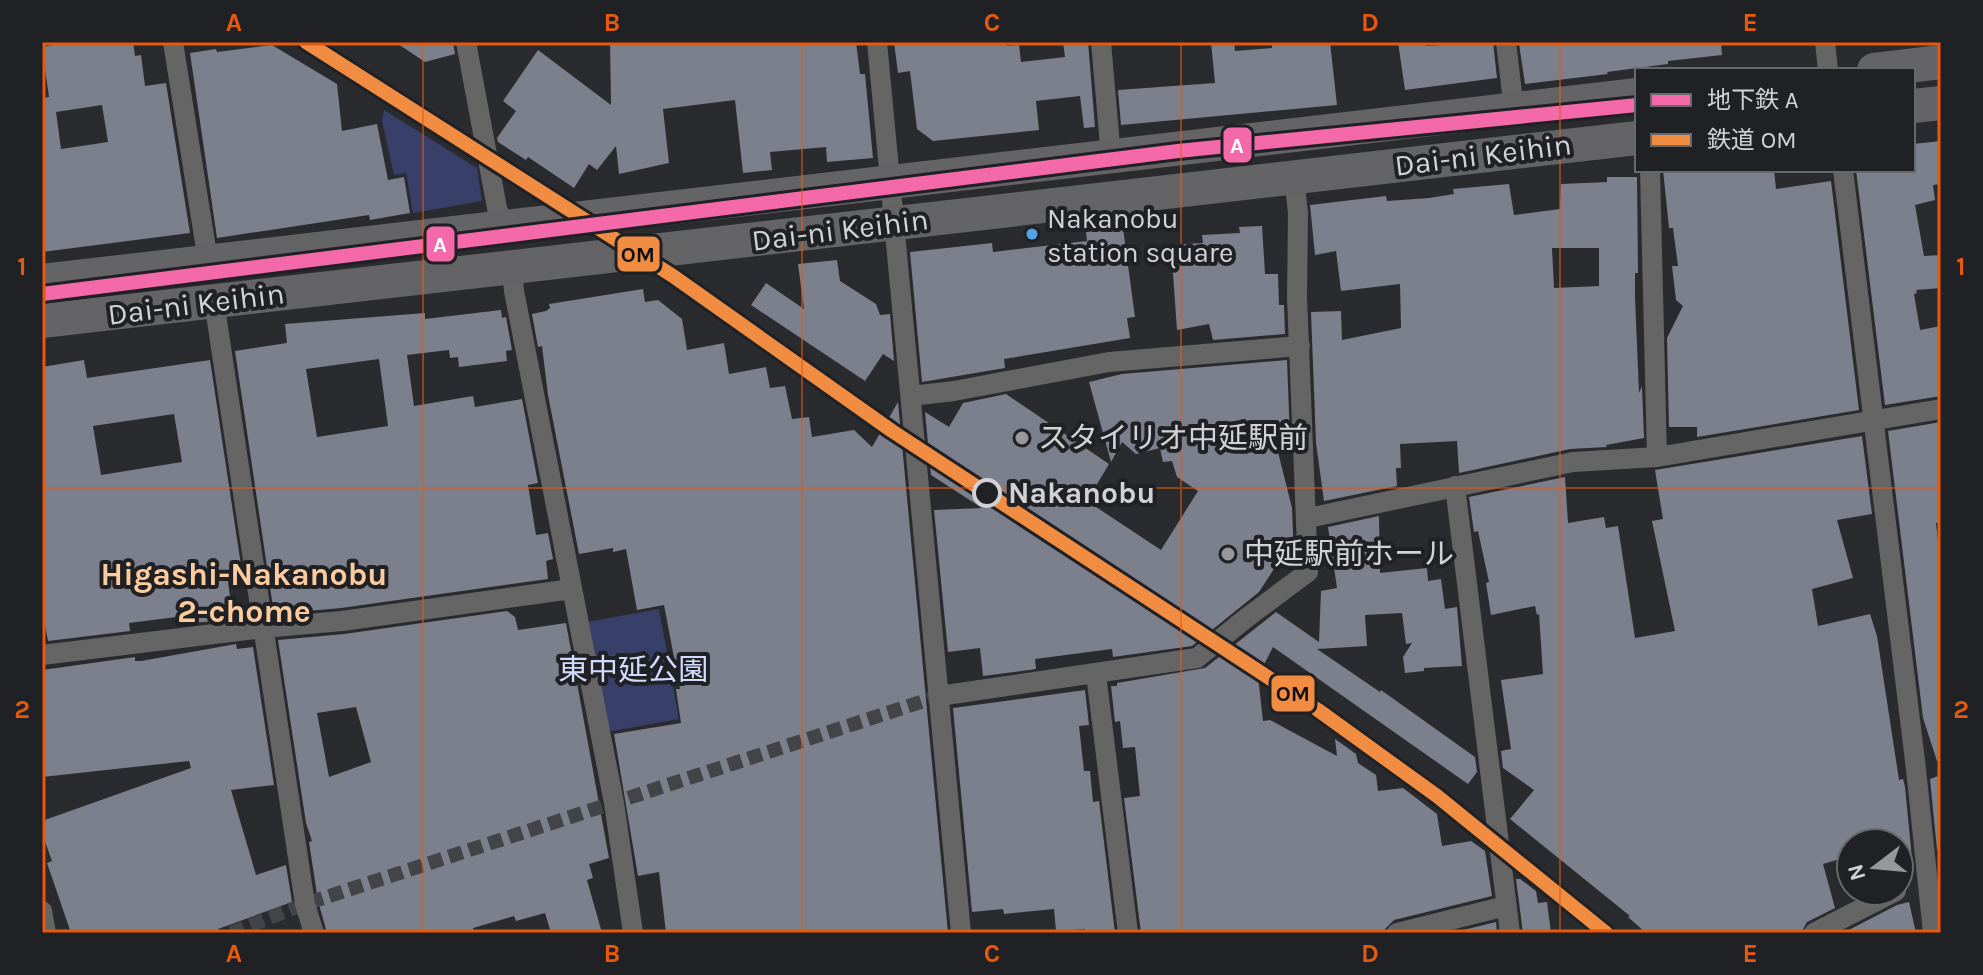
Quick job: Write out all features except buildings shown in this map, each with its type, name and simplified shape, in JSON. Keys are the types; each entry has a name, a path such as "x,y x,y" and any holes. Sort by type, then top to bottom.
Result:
{"highway":[{"path":"1891,68 1941,62"},
{"name":"Dai-ni Keihin","path":"42,281 1635,95"},
{"path":"1915,106 1941,103"},
{"name":"Dai-ni Keihin","path":"42,321 1635,138"}],"street":[{"path":"173,42 208,261"},
{"path":"466,42 497,208 504,226"},
{"path":"877,42 961,933"},
{"path":"1101,42 1111,157"},
{"path":"1506,42 1514,110"},
{"path":"1825,42 1828,68"},
{"path":"1650,172 1657,457"},
{"path":"1843,172 1916,769 1933,872 1933,933"},
{"path":"939,696 1197,658 1308,572 1298,213 1294,177"},
{"path":"512,268 614,803 633,933"},
{"path":"214,301 305,904 314,933"},
{"path":"911,396 1109,362 1300,346"},
{"path":"1308,518 1573,462 1657,457 1941,409"},
{"path":"1455,486 1510,933"},
{"path":"42,655 342,621 572,589"},
{"path":"1096,674 1128,933"},
{"path":"1915,881 1933,872"},
{"path":"1814,933 1864,907"},
{"path":"1397,933 1507,908"},
{"path":"42,911 46,933"}],"green space":[{"path":"384,110 477,168 482,201 413,213 406,173 394,175 382,121"},
{"name":"東中延公園","path":"659,609 679,719 607,732 587,622"}],"tunnel":[{"path":"231,933 305,904 939,696"}],"metro line":[{"name":"A","path":"42,294 1178,151 1635,105"}],"rail line":[{"name":"OM","path":"306,42 673,276 892,431 1318,710 1437,796 1606,933"}],"place":[{"name":"Nakanobu station square","path":"1032,234"},
{"name":"スタイリオ中延駅前","path":"1022,438"},
{"name":"Nakanobu","path":"987,493"},
{"name":"中延駅前ホール","path":"1228,554"}],"district":[{"name":"Higashi-Nakanobu 2-chome","path":"244,592"}]}
